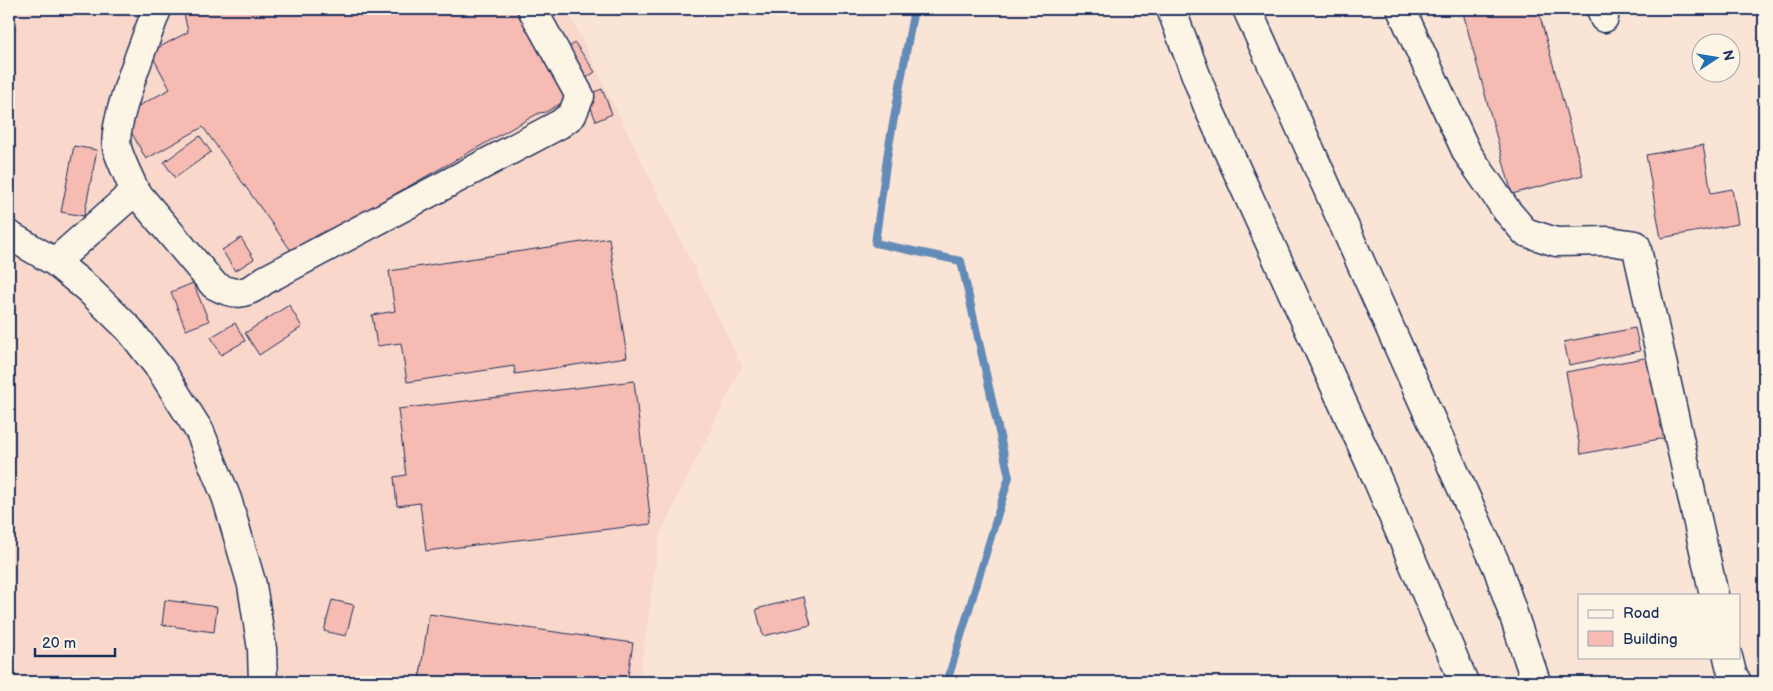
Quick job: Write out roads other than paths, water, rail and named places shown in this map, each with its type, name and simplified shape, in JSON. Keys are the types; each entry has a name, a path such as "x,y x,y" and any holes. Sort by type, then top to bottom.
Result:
{"street":[{"path":"157,9 123,106 117,129 117,147 135,191 214,284 228,292 251,291 265,280 560,124 572,115 580,96 532,9"},
{"path":"1171,9 1208,106 1375,474 1464,682"},
{"path":"1246,9 1498,570 1536,682"},
{"path":"1401,9 1467,153 1507,211 1525,232 1556,242 1609,241 1636,245 1714,594"},
{"path":"54,262 135,191"},
{"path":"9,235 54,262 88,290 129,329 160,370 200,432 227,499 252,585 262,649 263,682"},
{"path":"1728,658 1732,673 1737,682"}],"waterway":[{"path":"914,9 888,151 875,243 961,261 1009,477 947,682"}]}
